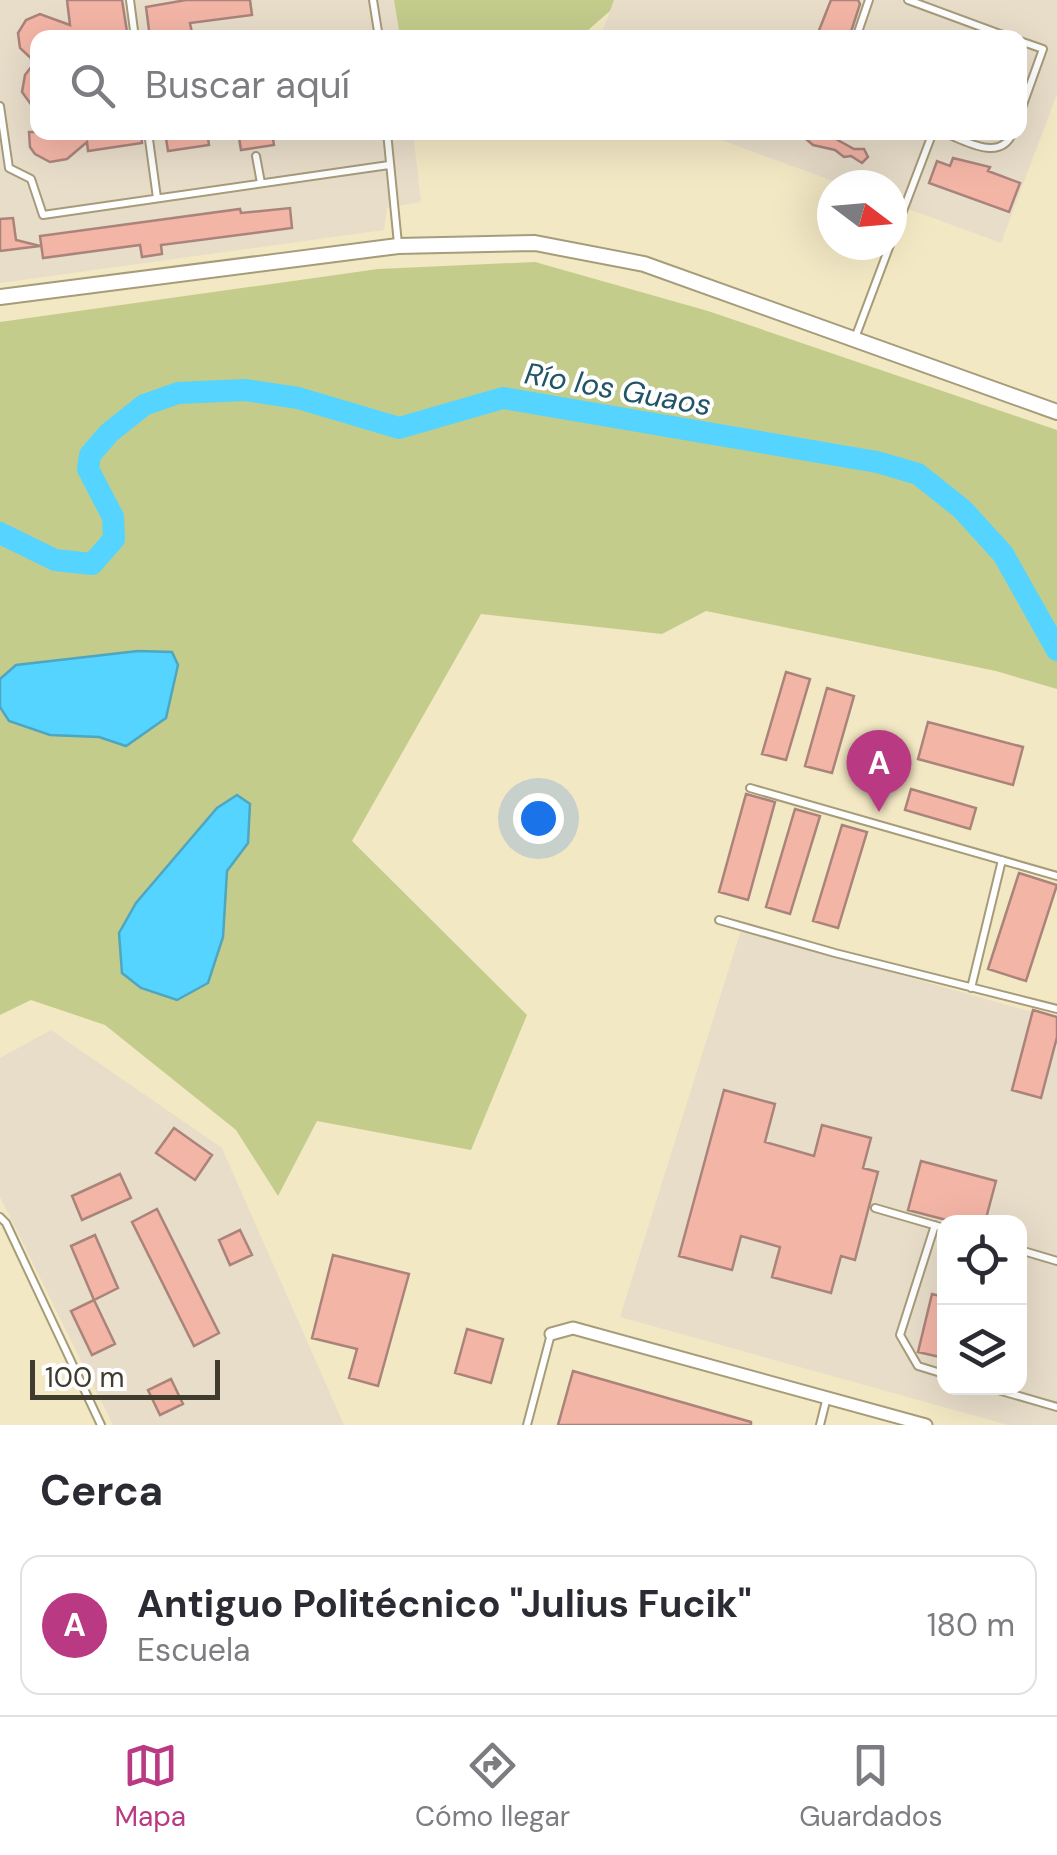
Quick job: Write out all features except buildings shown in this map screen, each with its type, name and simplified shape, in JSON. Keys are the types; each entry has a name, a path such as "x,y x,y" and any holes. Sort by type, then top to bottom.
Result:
{"street":[{"path":"0,297 398,246 535,243 644,264 1057,412"},
{"path":"551,1334 573,1328 926,1425"}],"lane":[{"path":"130,0 134,30"},
{"path":"373,0 378,30"},
{"path":"859,30 870,0"},
{"path":"908,0 989,30"},
{"path":"1027,43 1043,49 1027,94"},
{"path":"0,106 9,168 31,179 42,215 389,165"},
{"path":"149,140 157,198"},
{"path":"387,140 398,246"},
{"path":"907,200 930,140"},
{"path":"964,140 987,149 1000,148 1010,140"},
{"path":"256,156 261,183"},
{"path":"854,339 884,260"},
{"path":"750,788 1057,876"},
{"path":"971,988 1002,860"},
{"path":"719,920 1057,1009"},
{"path":"876,1208 935,1225 900,1335 918,1366 937,1372"},
{"path":"0,1217 100,1425"},
{"path":"1027,1252 1057,1261"},
{"path":"527,1425 551,1334"},
{"path":"1016,1395 1057,1407"},
{"path":"820,1425 827,1398"}],"shaded area":[{"path":"0,0 394,0 399,30 30,30 30,140 414,140 421,202 387,208 384,230 0,283"},
{"path":"614,0 1057,0 1057,94 1001,243 907,209 907,170 817,170 817,175 721,140 1027,140 1027,30 603,30"},
{"path":"741,930 1057,1019 1057,1425 1008,1425 620,1317"},
{"path":"51,1030 222,1148 344,1425 113,1425 0,1197 0,1058"}],"green space":[{"path":"394,0 614,0 610,11 588,30 399,30"},
{"path":"535,262 708,311 1057,430 1057,689 996,671 706,611 662,634 481,614 352,841 527,1015 471,1150 317,1121 278,1196 236,1130 105,1025 31,1000 0,1015 0,322 378,269"}],"water":[{"path":"138,651 172,652 178,665 166,718 126,746 99,737 50,735 9,721 0,707 0,679 16,665"},
{"path":"237,795 250,804 248,843 227,871 223,937 208,983 177,1000 141,988 122,973 119,933 136,903 217,808"}],"waterway":[{"name":"Río los Guaos","path":"0,533 55,560 92,564 114,539 113,517 88,469 90,455 109,433 144,405 178,393 245,390 298,398 399,428 503,398 877,462 918,474 962,509 1003,554 1057,650"}],"place":[{"name":"Antiguo Politécnico \"Julius Fucik\"","path":"879,812"}]}
